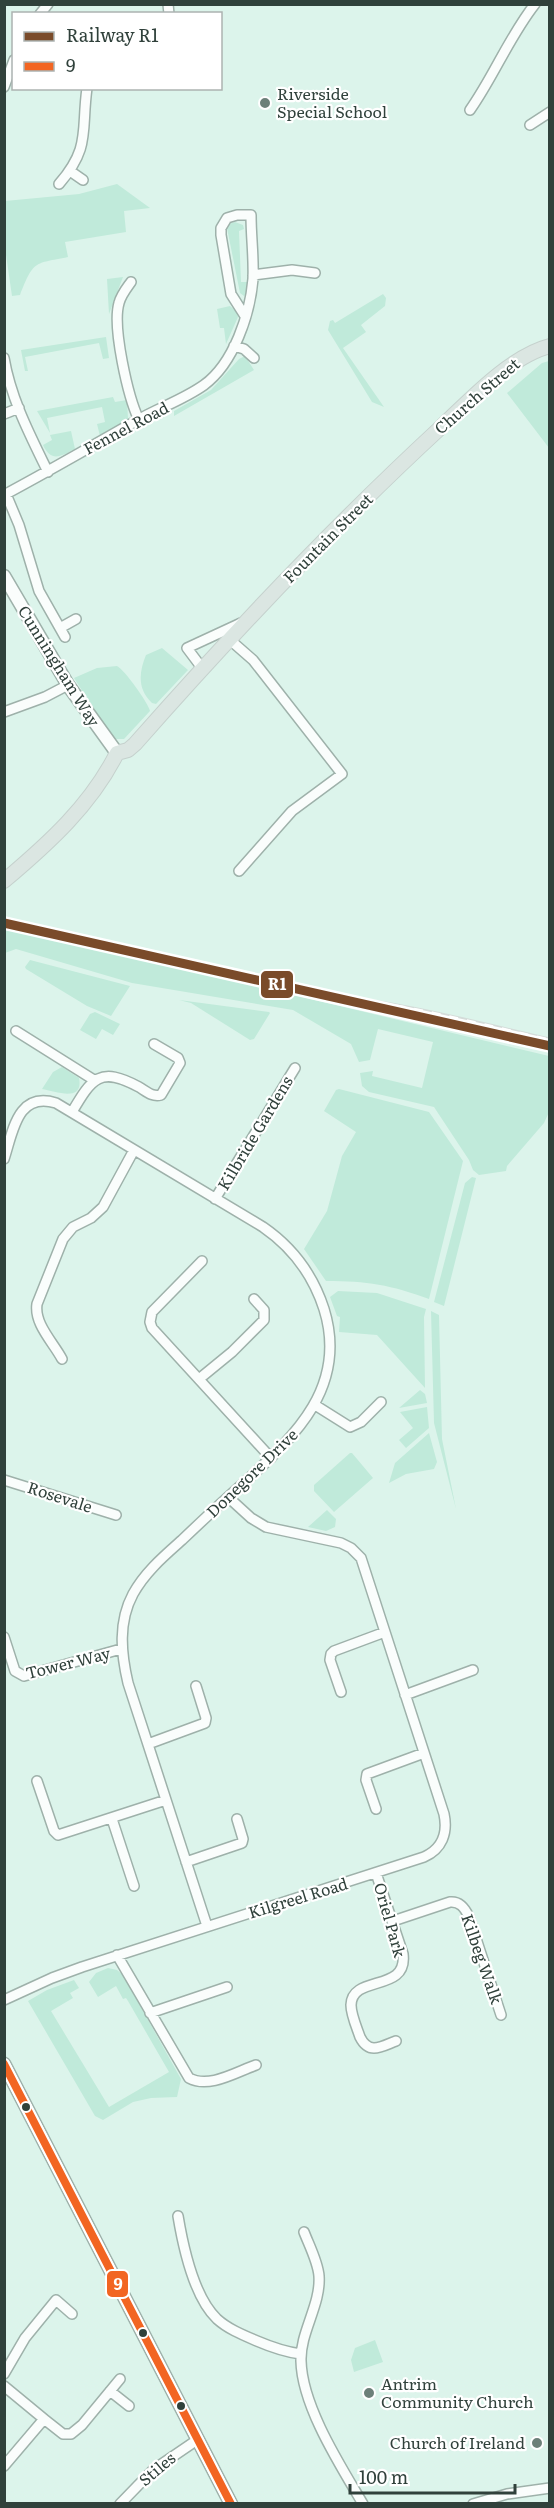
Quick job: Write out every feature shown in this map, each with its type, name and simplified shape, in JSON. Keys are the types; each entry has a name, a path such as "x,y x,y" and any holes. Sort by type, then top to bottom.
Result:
{"main road":[{"name":"Church Street","path":"410,456 516,361 549,346"},
{"name":"Fountain Street","path":"4,881 71,819 91,797 104,779 117,753 128,750 135,744 246,620 410,456"}],"street":[{"path":"470,110 512,38 535,4"},
{"path":"4,87 12,65"},
{"path":"59,184 70,171 83,142 87,90"},
{"path":"530,125 549,112"},
{"path":"70,171 83,180"},
{"name":"Fennel Road","path":"5,495 206,384 222,367 234,346 245,316 253,274 251,215 237,215 227,218 221,228 231,294 245,316"},
{"path":"253,274 292,270 315,273"},
{"path":"131,282 119,302 117,321 131,399 139,420"},
{"path":"234,346 244,349 255,358"},
{"path":"4,358 8,380 48,472"},
{"path":"4,414 19,408"},
{"path":"5,495 19,525 39,591 65,637"},
{"name":"Cunningham Way","path":"4,576 68,685 117,753"},
{"path":"60,628 76,619"},
{"name":"Fountain Street","path":"202,668 187,648 246,620"},
{"path":"229,639 253,660 342,774 292,811 239,871"},
{"path":"4,712 68,685"},
{"path":"16,1031 94,1080 114,1077 153,1095 161,1095 180,1063 178,1058 154,1044"},
{"name":"Kilbride Gardens","path":"215,1198 296,1068"},
{"path":"72,1112 94,1080"},
{"name":"Donegore Drive","path":"4,1159 18,1117 28,1106 36,1101 46,1101 72,1112 281,1240 296,1256 315,1287 326,1316 329,1344 325,1376 315,1405 295,1434 158,1562 138,1585 126,1611 121,1649 128,1683 207,1926"},
{"path":"62,1359 38,1321 37,1307 40,1296 63,1239 73,1227 95,1215 103,1207 134,1150"},
{"path":"202,1261 156,1306 150,1322 152,1328 271,1458"},
{"path":"198,1379 232,1352 264,1320 266,1314 254,1299"},
{"path":"315,1405 350,1427 357,1424 381,1402"},
{"name":"Rosevale","path":"4,1480 116,1515"},
{"name":"Kilgreel Road","path":"4,2000 52,1978 429,1855 439,1846 445,1834 444,1814 365,1566 355,1550 341,1543 266,1527 251,1518 228,1497"},
{"path":"341,1692 330,1660 331,1654 385,1632"},
{"name":"Tower Way","path":"4,1637 15,1671 24,1676 121,1649"},
{"path":"405,1695 473,1670"},
{"path":"148,1744 206,1723 196,1686"},
{"path":"376,1809 366,1779 367,1774 424,1753"},
{"path":"37,1781 57,1835 166,1800"},
{"path":"112,1819 134,1886"},
{"path":"186,1862 241,1844 243,1839 237,1819"},
{"name":"Oriel Park","path":"376,1873 403,1954 401,1969 390,1979 359,1990 353,1998 351,2007 365,2045 374,2048 396,2041"},
{"name":"Kilbeg Walk","path":"393,1921 450,1902 460,1904 469,1917 501,2015"},
{"path":"117,1956 185,2073 192,2080 208,2082 256,2065"},
{"path":"150,2013 227,1987"},
{"path":"4,2064 231,2504"},
{"path":"178,2216 183,2246 203,2298 217,2320 235,2331 274,2348 301,2354"},
{"path":"304,2232 319,2278 301,2354 302,2371 317,2420 363,2504"},
{"path":"4,2374 25,2338 57,2300 72,2314"},
{"path":"4,2386 63,2434 71,2434 120,2379"},
{"path":"110,2391 129,2406"},
{"path":"4,2466 44,2419"},
{"name":"Stiles","path":"120,2504 153,2470 197,2440"},
{"path":"473,2504 507,2494 549,2488"}],"green space":[{"path":"117,184 150,208 124,211 126,232 65,242 68,257 36,266 32,269 20,295 12,296 5,248 5,201 79,194"},
{"path":"235,222 243,225 244,229 239,231 241,282 247,282 247,293 244,296 240,293 227,228"},
{"path":"123,277 109,314 107,279"},
{"path":"383,294 386,298 385,306 361,325 366,332 343,348 384,407 372,402 328,330 330,321 333,320 335,323"},
{"path":"230,306 237,312 238,317 226,344 224,328 220,328 217,309"},
{"path":"106,337 109,358 103,359 99,343 25,357 28,371 25,371 21,350"},
{"path":"245,356 254,370 174,416 174,411 211,390 239,359"},
{"path":"550,361 549,448 507,393 542,363"},
{"path":"113,397 115,402 127,400 128,419 100,436 97,424 105,422 102,407 47,418 50,433 37,411"},
{"path":"71,431 75,449 60,456 49,454 43,445 52,440 50,435"},
{"path":"162,648 188,670 156,704 147,698 144,692 141,674 146,655"},
{"path":"117,666 136,687 150,711 124,739 113,739 74,678 97,668"},
{"path":"5,926 549,1056 549,1112 544,1123 507,1166 506,1171 479,1175 473,1170 469,1160 434,1107 369,1092 362,1086 360,1073 373,1071 372,1076 422,1088 433,1042 378,1029 370,1060 359,1062 351,1044 293,1010 132,983 16,949 5,953"},
{"path":"30,960 130,986 111,1016 87,1006 26,969"},
{"path":"179,1000 270,1013 254,1039 250,1040 191,1003"},
{"path":"95,1012 120,1024 113,1035 102,1029 96,1039 80,1030 90,1014"},
{"path":"62,1067 79,1078 77,1091 67,1094 42,1089 53,1072"},
{"path":"336,1090 429,1112 463,1161 429,1299 379,1285 326,1281 304,1249 327,1211 342,1156 356,1132 324,1111"},
{"path":"472,1177 476,1178 444,1306 434,1302 465,1183"},
{"path":"338,1291 377,1293 426,1309 424,1317 425,1388 377,1335 339,1332 340,1317 337,1316 330,1297"},
{"path":"431,1311 439,1315 442,1439 456,1509 434,1423"},
{"path":"420,1390 425,1394 427,1403 399,1408"},
{"path":"427,1407 429,1428 406,1448 399,1440 413,1428 400,1412"},
{"path":"429,1433 437,1462 434,1469 406,1474 389,1483 395,1463"},
{"path":"350,1453 373,1478 334,1512 314,1491 314,1485"},
{"path":"327,1510 336,1519 335,1527 326,1531 308,1527"},
{"path":"108,1968 117,1970 123,1975 181,2079 177,2097 151,2098 133,2102 103,2120 95,2116 28,2001 47,1990 74,1980 79,1988 70,1993 73,1998 51,2011 109,2107 169,2072 128,2001 126,1998 123,1999 116,1986 98,1997 89,1982 96,1973"},
{"path":"375,2340 383,2362 354,2372 351,2360 355,2348"}],"railway":[{"path":"325,996 410,1009 550,1040"}],"rail line":[{"name":"R1","path":"4,923 550,1046"}],"transit line":[{"name":"9","path":"4,2064 231,2504"}],"place":[{"name":"Riverside Special School","path":"265,103"},
{"name":"Antrim Community Church","path":"369,2393"},
{"name":"Church of Ireland","path":"537,2443"}]}
